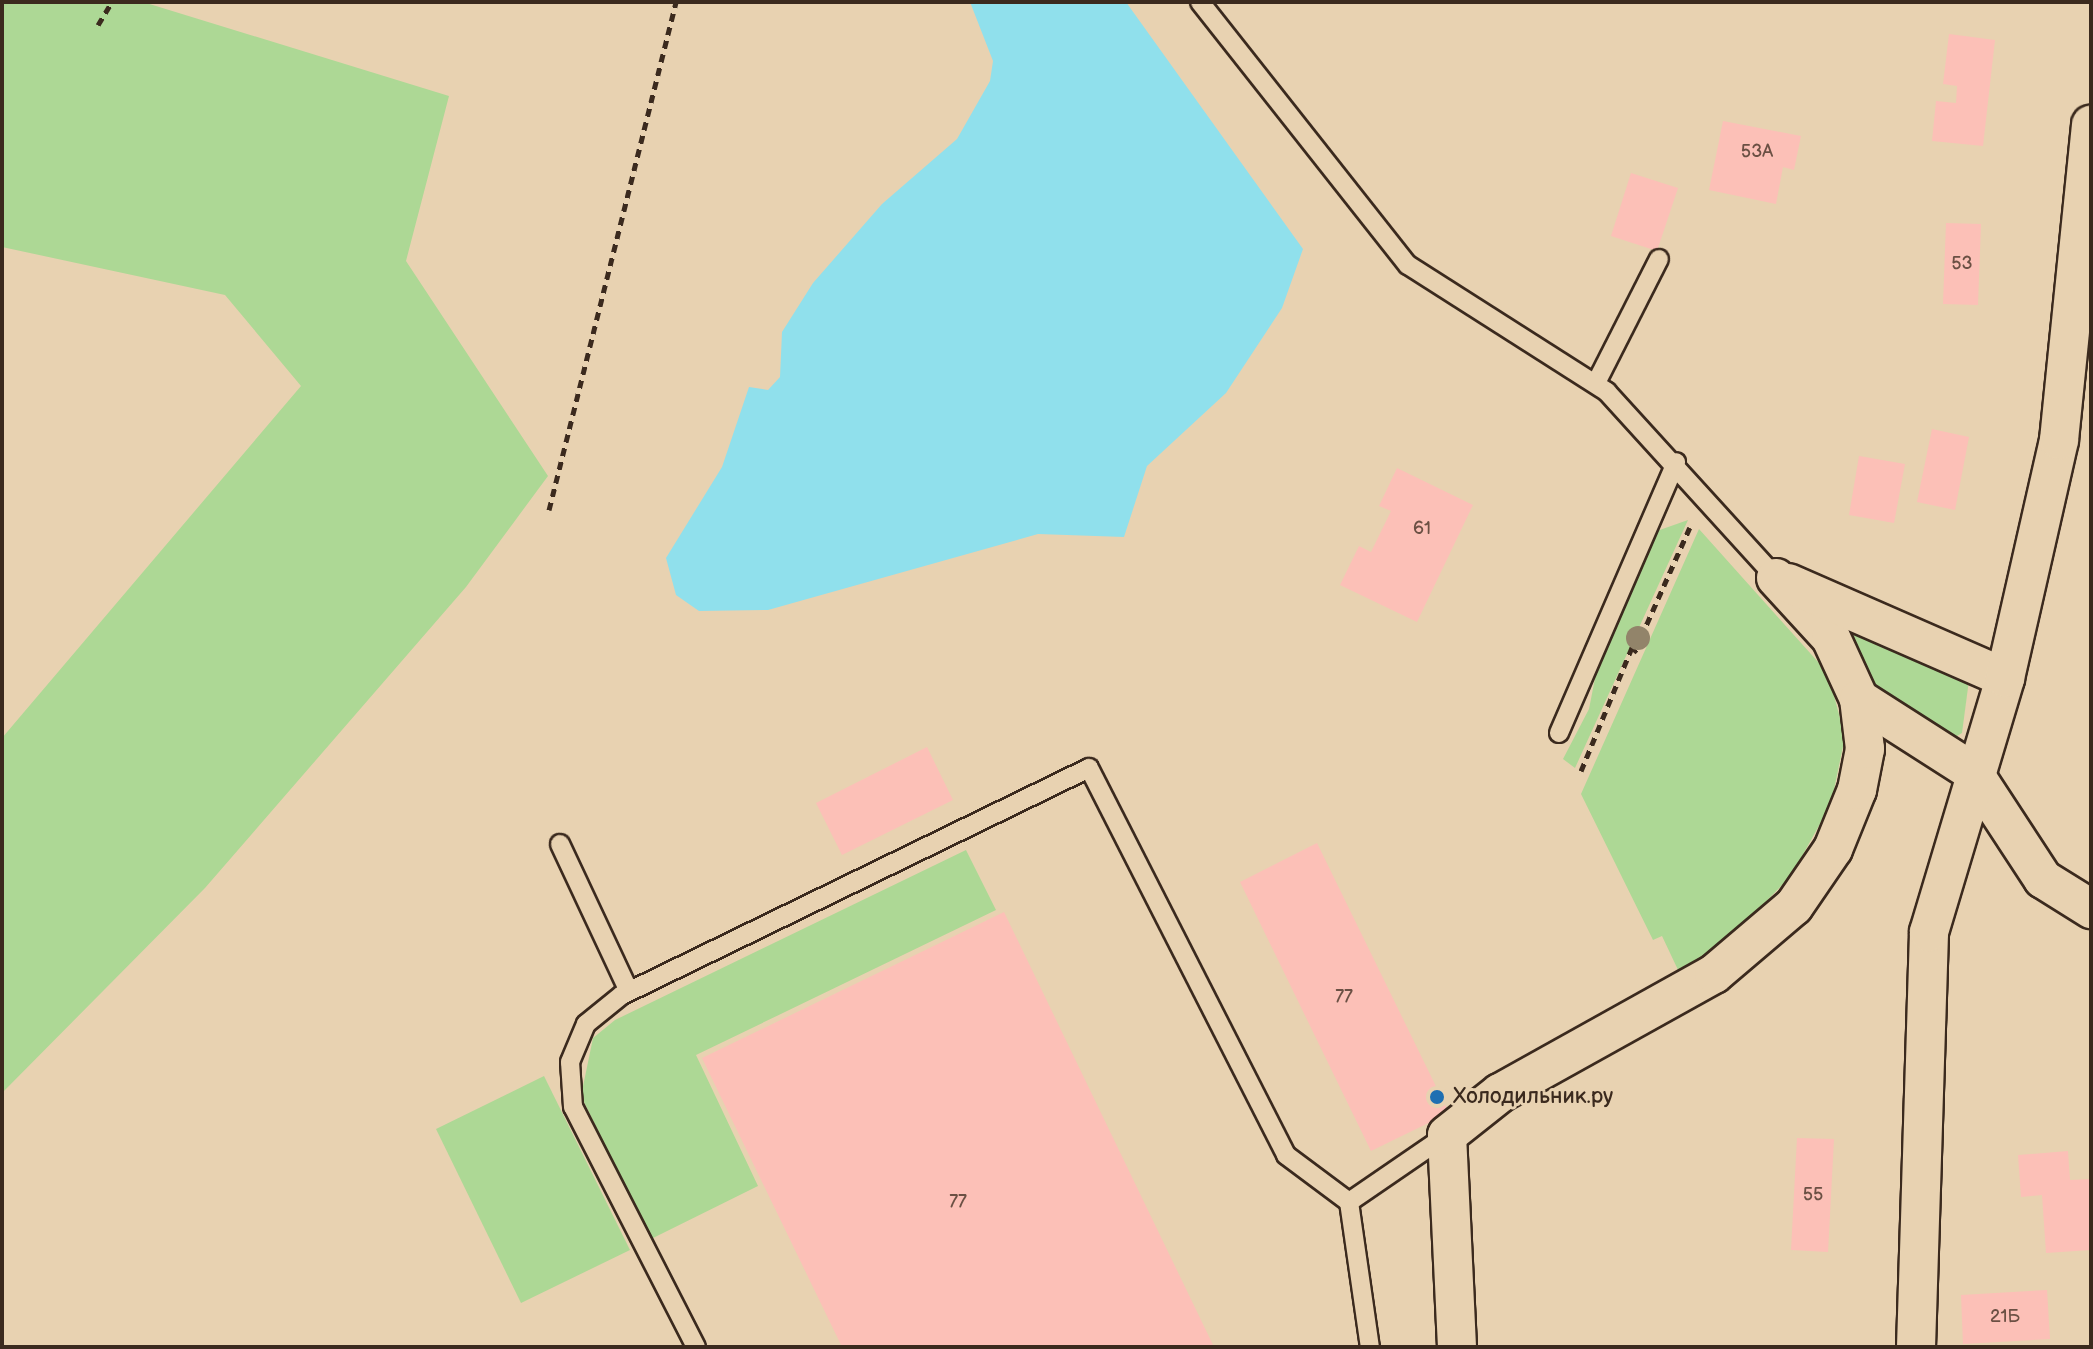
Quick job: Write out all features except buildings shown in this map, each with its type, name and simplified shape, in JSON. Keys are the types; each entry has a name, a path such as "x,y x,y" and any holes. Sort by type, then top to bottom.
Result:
{"street":[{"path":"1916,1347 1926,958 1939,884 2005,678 2059,440 2091,125"},
{"path":"1776,578 2005,678"},
{"path":"1457,1347 1447,1135 1500,1093 1714,974 1794,906 1833,849 1857,790 1865,749 1859,699 1831,638 1776,578"},
{"path":"1859,699 1973,772 2043,879 2091,909"}],"lane":[{"path":"1200,2 1408,265 1596,383 1676,462 1776,578"},
{"path":"1596,383 1659,259"},
{"path":"1559,733 1676,462"},
{"path":"696,1347 569,1090 570,1062 586,1024 629,991 1089,768 1286,1155 1349,1202 1370,1347"},
{"path":"560,844 629,991"},
{"path":"1349,1202 1447,1135"}],"path":[{"path":"98,25 112,2"},
{"path":"549,510 676,2"},
{"path":"1641,637 1690,527"},
{"path":"1581,771 1634,652"}],"green space":[{"path":"2,2 143,2 449,96 406,261 548,476 466,587 205,888 2,1093 2,738 301,386 225,295 2,247"},
{"path":"1688,520 1575,768 1563,759 1589,709 1598,663 1654,532"},
{"path":"1699,529 1828,673 1845,737 1831,804 1791,876 1731,937 1679,972 1662,936 1653,940 1581,794"},
{"path":"1826,608 1969,680 1962,733 1952,739 1886,706"},
{"path":"966,850 996,910 696,1055 758,1186 651,1239 581,1096 593,1038 615,1020"},
{"path":"544,1076 630,1250 521,1303 436,1129"}],"water":[{"path":"970,2 1126,2 1303,249 1282,308 1226,393 1147,466 1124,537 1038,534 768,610 699,611 676,595 666,558 722,467 749,387 768,390 780,377 782,332 813,283 882,204 957,139 990,81 993,61"}],"place":[{"name":"Холодильник.ру","path":"1437,1097"}]}
